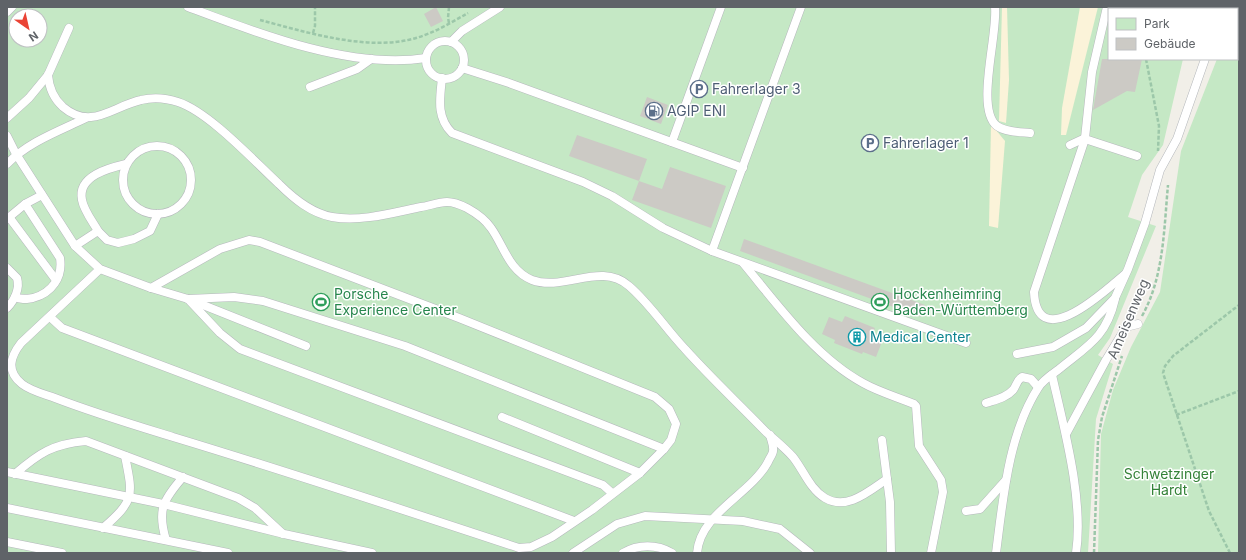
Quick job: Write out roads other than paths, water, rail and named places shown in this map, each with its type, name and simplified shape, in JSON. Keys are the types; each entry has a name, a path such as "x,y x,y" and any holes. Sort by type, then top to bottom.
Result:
{"lane":[{"path":"7,12 12,7"},
{"path":"188,7 284,40 343,55 371,59 410,60 426,58"},
{"path":"451,42 462,31 500,7"},
{"path":"672,142 721,7"},
{"path":"712,251 800,7"},
{"path":"995,7 994,40 987,96 988,110 993,122 1001,128 1030,133"},
{"path":"1107,7 1092,72 1085,138 1034,292 1037,310 1045,317 1057,320 1075,314 1096,299 1126,273"},
{"path":"7,118 29,98 48,75 68,28"},
{"path":"437,42 451,42 460,49 463,55 462,68 454,76 442,78 432,74 426,63 426,58 431,46 437,42"},
{"path":"310,87 357,69 371,59"},
{"path":"996,553 1006,480 1017,436 1026,411 1038,387 1098,337 1111,318 1115,298 1145,223 1160,170 1177,139 1205,60"},
{"path":"462,68 509,83 743,168"},
{"path":"48,75 48,85 56,100 70,112 86,118"},
{"path":"442,78 439,102 441,116 446,128 452,133 583,182 618,199 663,228 712,251 966,343"},
{"path":"7,164 16,154 86,118 107,114 142,100 170,100 182,103 208,118 291,196 307,208 330,217 362,218 448,202 464,207 479,215 491,228 507,258 520,272 533,281 551,283 598,276 614,277 628,285 685,349 793,457 816,491 826,499 844,503 856,499 886,479"},
{"path":"7,136 16,154 75,246 100,269 151,288 188,299 306,346"},
{"path":"1070,144 1085,138 1137,156"},
{"path":"157,145 173,149 182,156 188,164 191,175 191,186 187,196 175,209 158,214 146,213 136,207 127,198 123,188 122,176 126,164 132,155 141,149 157,145"},
{"path":"126,164 103,169 92,176 84,187 82,200 98,231 107,240 118,243 134,239 150,231 158,214"},
{"path":"42,195 25,204 8,218 56,280"},
{"path":"15,297 25,300 45,294 56,280 60,272 60,258 25,204"},
{"path":"75,246 98,231"},
{"path":"100,269 50,317 21,342 12,355 10,361 10,367 16,378 21,383 35,390 124,422 316,481 519,548 537,545 574,522 640,473 671,440 676,424 668,409 655,397 459,318 260,242 249,240 220,249 151,288"},
{"path":"743,262 808,338 830,361 861,382 916,406 919,446 941,480 943,492 931,553"},
{"path":"7,268 17,278 18,286 15,297 7,308"},
{"path":"188,299 249,298 271,303 405,346 664,449"},
{"path":"1017,354 1053,347 1086,328 1115,298"},
{"path":"188,299 220,333 240,349 604,485 612,493"},
{"path":"50,317 62,328 574,522"},
{"path":"1066,434 1126,327 1138,324"},
{"path":"1052,375 1066,434 1077,507 1078,540 1076,553"},
{"path":"986,403 1004,397 1013,389 1016,381 1022,377 1031,379 1038,387"},
{"path":"502,417 640,473"},
{"path":"697,553 698,543 704,531 713,519 764,470 773,451 770,435"},
{"path":"882,440 890,502 891,553"},
{"path":"16,474 32,459 61,444 86,441 238,498 255,508 284,534"},
{"path":"103,528 119,514 131,492 125,456"},
{"path":"7,472 163,504 284,534 372,553"},
{"path":"166,540 161,524 163,504 168,495 183,477"},
{"path":"966,511 980,510 1006,480"},
{"path":"7,508 228,553"},
{"path":"573,553 603,532 631,519 645,516 743,521 780,529 810,553"},
{"path":"7,542 62,553"},
{"path":"623,553 640,546 655,546 672,553"}],"place":[{"name":"Fahrerlager 3","path":"699,89"},
{"name":"AGIP ENI","path":"654,111"},
{"name":"Fahrerlager 1","path":"870,143"},
{"name":"Porsche Experience Center","path":"321,302"},
{"name":"Hockenheimring Baden-Württemberg","path":"880,302"},
{"name":"Medical Center","path":"857,337"}],"park label":[{"name":"Schwetzinger Hardt","path":"1169,482"}]}
